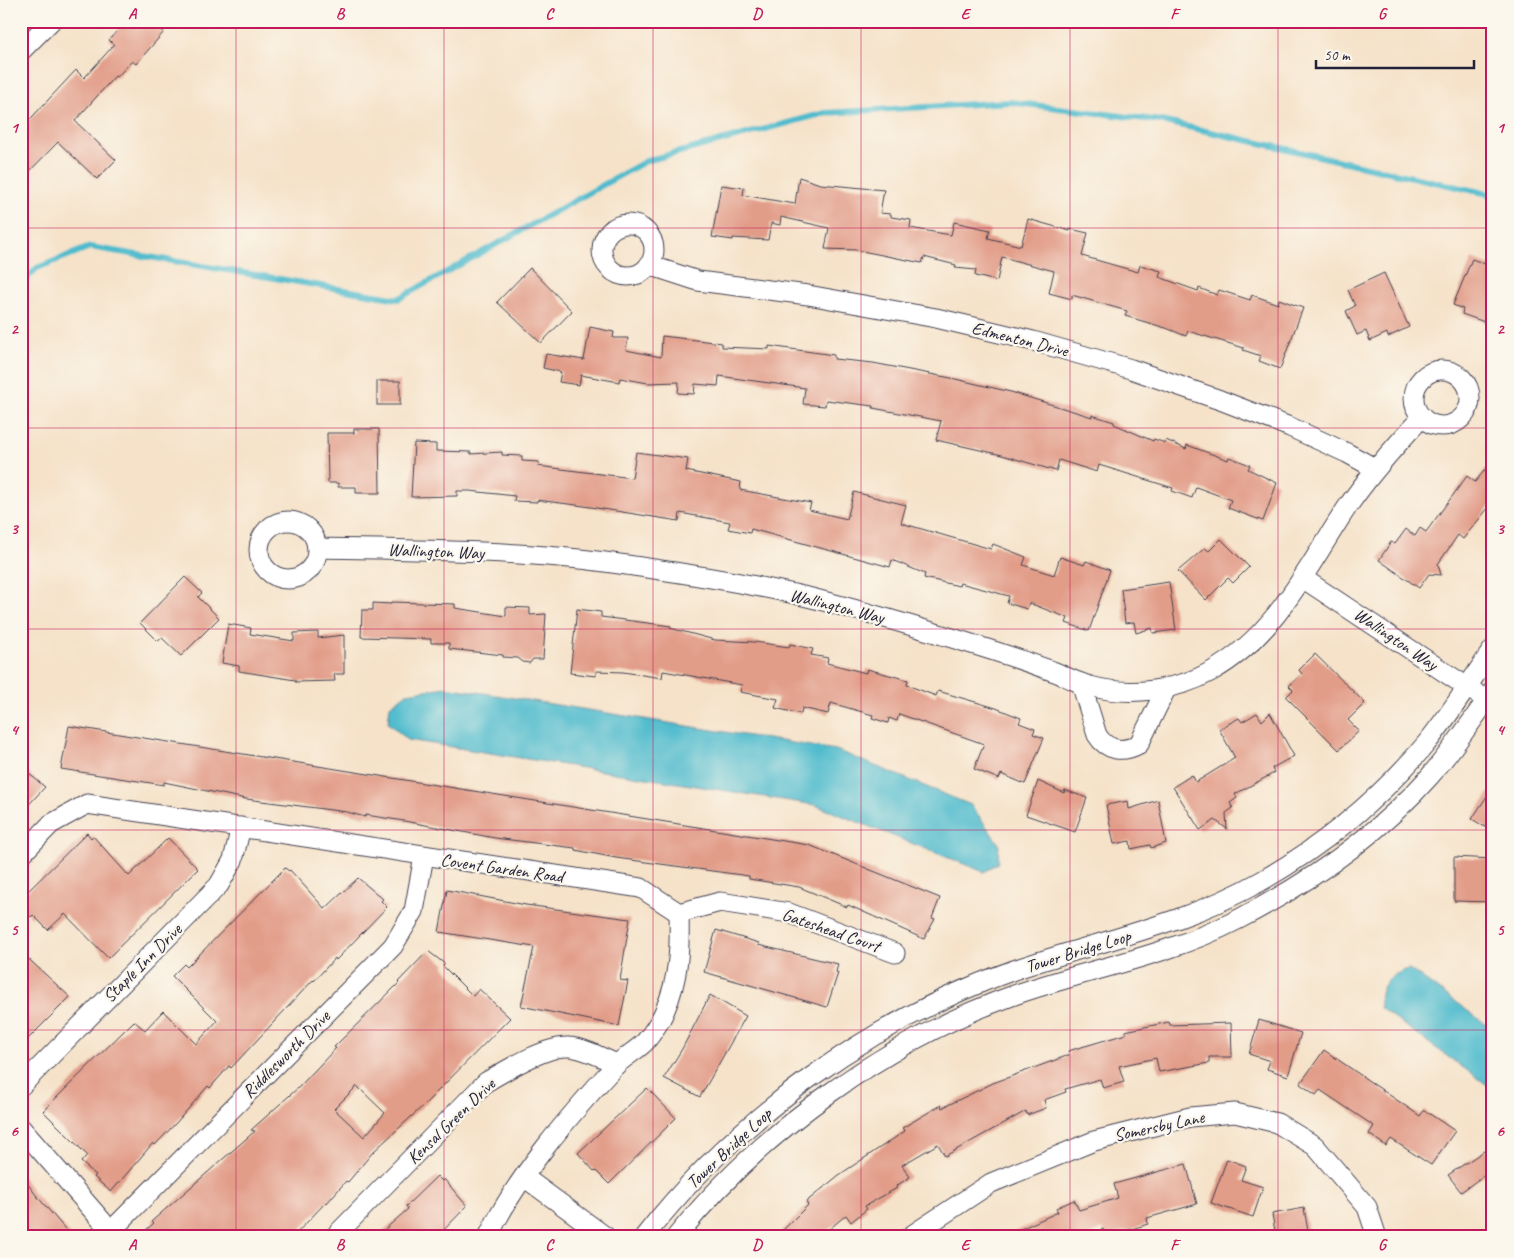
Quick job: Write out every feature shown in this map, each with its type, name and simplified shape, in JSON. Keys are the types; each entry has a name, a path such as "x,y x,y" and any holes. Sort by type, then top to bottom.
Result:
{"street":[{"path":"21,51 51,21"},
{"name":"Edmenton Drive","path":"649,265 698,282 808,295 936,318 1033,341 1131,369 1220,400 1298,431 1376,469"},
{"name":"Wallington Way","path":"317,548 500,553 603,562 705,578 801,596 889,618 996,651 1081,683 1119,691 1152,690 1182,684 1209,673 1234,658 1278,614 1304,578 1346,509 1376,469 1422,417"},
{"name":"Wallington Way","path":"1304,578 1466,686 1490,696"},
{"name":"Tower Bridge Loop","path":"644,1237 682,1191 749,1126 857,1046 923,1010 1010,971 1134,934 1210,906 1262,880 1308,850 1351,818 1392,781 1428,742 1493,649"},
{"path":"1081,683 1097,735 1110,748 1121,750 1139,744 1168,687"},
{"name":"Tower Bridge Loop","path":"676,1237 727,1179 794,1120 843,1085 923,1036 1015,995 1197,937 1234,922 1300,884 1338,858 1402,804 1429,777 1459,740 1490,696"},
{"name":"Covent Garden Road","path":"21,855 51,824 87,804 641,888 679,913"},
{"name":"Staple Inn Drive","path":"21,1086 220,885 233,860 241,827"},
{"name":"Riddlesworth Drive","path":"113,1234 393,946 414,911 424,856"},
{"name":"Gateshead Court","path":"679,913 720,902 789,913 895,953"},
{"path":"488,1237 524,1177 562,1128 617,1064 645,1042 665,1011 676,978 680,949 679,913"},
{"name":"Kensal Green Drive","path":"336,1236 486,1082 515,1065 568,1047 617,1064"},
{"name":"Somersby Lane","path":"909,1237 990,1184 1094,1141 1190,1117 1235,1112 1277,1123 1315,1146 1367,1207 1376,1237"},
{"path":"21,1128 113,1234"},
{"path":"524,1177 606,1237"}],"water":[{"path":"446,687 836,750 971,805 999,844 998,863 984,872 815,805 408,740 388,723 390,706 407,693"},
{"path":"1409,969 1493,1029 1493,1089 1380,1008 1381,993 1386,982 1402,971"}],"building":[{"path":"126,21 152,21 164,32 136,64 132,61 117,77 115,76 75,121 116,160 97,179 58,142 21,180 21,129 76,70 84,78 114,45 109,40"},
{"path":"799,177 820,184 884,190 880,213 911,220 910,228 951,235 954,222 990,230 988,238 1021,246 1028,219 1070,231 1070,229 1088,233 1082,256 1138,272 1140,265 1161,271 1159,277 1198,291 1199,288 1217,295 1219,290 1250,300 1252,295 1278,304 1279,299 1303,308 1280,369 1259,361 1261,356 1243,350 1244,348 1188,331 1186,336 1125,316 1127,311 1072,295 1072,299 1049,293 1054,271 1002,257 997,281 975,276 976,270 955,268 956,265 924,257 922,263 857,250 825,249 829,228 781,217 780,225 771,223 768,240 733,238 733,240 712,237 721,185 744,188 743,195 795,204"},
{"path":"1472,259 1493,267 1493,325 1462,314 1463,309 1453,305"},
{"path":"530,268 572,311 541,343 497,302"},
{"path":"1384,273 1409,327 1388,337 1387,333 1370,341 1366,331 1357,335 1346,311 1355,306 1348,290"},
{"path":"590,327 614,332 613,338 628,338 626,350 661,357 662,336 722,343 722,347 769,349 769,346 834,355 834,359 873,363 951,378 1011,392 1092,417 1092,415 1114,422 1114,424 1153,441 1154,439 1165,443 1166,440 1186,449 1187,445 1228,460 1229,457 1250,465 1248,469 1277,483 1263,521 1228,508 1231,500 1196,487 1192,498 1172,491 1173,488 1099,465 1097,472 1059,460 1056,471 1002,455 936,440 941,421 873,408 873,406 826,400 825,406 803,404 805,388 719,376 718,386 695,384 694,394 678,393 679,382 648,383 620,378 619,382 581,375 579,385 559,382 561,372 543,368 546,354 584,360"},
{"path":"377,381 400,381 400,405 377,405"},
{"path":"354,429 379,429 380,493 356,493 356,487 338,487 338,483 328,483 327,433 354,433"},
{"path":"414,443 436,444 436,451 471,452 471,454 502,452 502,455 522,456 522,461 539,462 538,466 632,478 636,452 688,459 686,471 741,482 740,490 811,503 809,510 847,519 854,492 906,505 901,523 991,549 993,544 1026,557 1023,565 1054,575 1060,557 1084,565 1086,561 1110,570 1089,631 1066,623 1068,618 1029,603 1027,609 1007,603 1009,596 960,583 959,586 924,578 925,574 892,560 890,567 751,529 750,533 728,529 730,522 680,513 679,521 537,500 537,502 514,501 515,496 470,491 457,491 457,496 411,497"},
{"path":"1493,460 1493,502 1463,539 1458,535 1438,564 1441,575 1429,574 1419,588 1379,560 1391,542 1395,544 1406,529 1415,536 1420,528 1426,532 1467,476 1475,482"},
{"path":"1221,539 1249,567 1233,583 1228,578 1206,600 1178,571 1205,548 1209,551"},
{"path":"185,577 202,593 198,597 219,618 181,656 162,638 158,641 140,623"},
{"path":"1169,582 1176,630 1153,633 1152,628 1136,633 1134,622 1125,623 1121,589"},
{"path":"391,602 455,604 455,608 506,616 506,607 530,608 530,615 546,614 543,659 533,659 530,663 523,662 518,658 503,657 503,655 449,649 449,643 431,643 431,639 361,637 362,610 373,610 373,603 391,604"},
{"path":"577,609 601,612 601,617 671,626 670,628 715,640 755,642 789,647 790,644 813,649 811,655 828,658 827,663 866,673 867,669 908,680 907,685 936,696 938,691 996,708 1021,718 1019,723 1035,729 1033,734 1044,738 1025,784 1001,774 999,779 974,769 984,744 899,714 897,721 889,718 888,723 872,718 873,715 831,703 828,714 802,708 801,714 775,708 778,699 740,692 742,685 663,671 662,678 623,672 596,671 596,676 570,673"},
{"path":"228,624 251,628 250,634 294,641 294,633 318,632 318,638 344,635 344,674 334,674 335,681 295,682 295,680 239,671 239,666 222,663"},
{"path":"1315,654 1365,703 1348,720 1359,731 1339,750 1286,697 1293,690 1289,686 1302,674 1299,670"},
{"path":"1257,713 1262,721 1270,713 1294,756 1272,768 1274,773 1235,794 1237,798 1230,803 1233,808 1226,813 1227,829 1215,820 1200,830 1173,787 1192,775 1196,782 1235,758 1219,729 1239,718 1242,722"},
{"path":"69,726 809,845 940,898 932,918 935,919 924,939 848,905 847,907 799,887 749,879 749,876 616,858 575,850 575,848 495,838 404,821 366,815 365,817 347,812 246,799 164,782 164,785 61,769"},
{"path":"21,767 45,787 21,813"},
{"path":"1038,781 1064,793 1065,790 1087,798 1075,832 1026,815"},
{"path":"1493,787 1493,832 1472,819"},
{"path":"1158,800 1166,843 1151,848 1150,845 1131,849 1130,841 1114,844 1106,805 1128,801 1129,809"},
{"path":"87,833 91,838 93,836 129,876 168,838 198,869 108,958 65,914 48,930 33,915 31,917 21,904 21,898"},
{"path":"1454,857 1493,859 1493,902 1454,901"},
{"path":"285,868 290,870 325,909 358,878 383,899 381,901 387,907 336,960 335,958 313,980 231,1068 229,1066 210,1088 208,1086 155,1145 153,1143 111,1192 81,1162 87,1155 43,1111 134,1021 145,1030 163,1011 196,1044 217,1021 172,976 184,964 187,967"},
{"path":"447,890 526,905 630,919 620,980 628,981 619,1026 521,1006 534,947 439,932"},
{"path":"716,930 759,943 758,945 838,964 836,972 838,973 827,1007 704,972"},
{"path":"428,951 445,964 443,966 473,996 479,989 510,1018 424,1105 373,1152 348,1182 346,1181 293,1237 138,1237 154,1223 152,1221 255,1131 251,1130 299,1087 336,1048 334,1047","holes":["357,1086 385,1113 364,1137 334,1109"]},
{"path":"21,952 70,997 21,1046"},
{"path":"710,995 746,1016 700,1097 664,1078 682,1049"},
{"path":"1259,1020 1301,1033 1288,1076 1267,1069 1270,1061 1249,1054"},
{"path":"1169,1022 1170,1025 1231,1023 1232,1057 1209,1057 1209,1063 1159,1072 1156,1058 1119,1066 1124,1082 1103,1088 1100,1079 1065,1089 1066,1092 1044,1100 1046,1108 1027,1115 1026,1111 945,1156 938,1144 902,1165 910,1177 896,1186 897,1188 865,1206 867,1209 851,1222 846,1215 820,1237 776,1237 808,1205 806,1202 839,1175 905,1131 902,1128 941,1105 942,1108 993,1083 1069,1055 1068,1051 1126,1034 1125,1031"},
{"path":"1324,1050 1420,1116 1424,1110 1455,1131 1431,1165 1391,1139 1386,1146 1369,1134 1374,1126 1320,1090 1316,1095 1300,1084"},
{"path":"647,1088 676,1118 609,1184 578,1153"},
{"path":"1487,1149 1493,1158 1493,1169 1461,1192 1448,1175"},
{"path":"1227,1159 1246,1166 1241,1180 1263,1187 1253,1217 1211,1203"},
{"path":"1186,1164 1197,1204 1147,1218 1148,1224 1106,1237 1103,1229 1086,1237 1003,1237 1058,1212 1056,1208 1074,1200 1079,1210 1118,1198 1114,1184"},
{"path":"21,1175 36,1195 72,1237 21,1237"},
{"path":"437,1176 442,1181 444,1179 467,1206 437,1237 376,1237 408,1209 406,1206"},
{"path":"1304,1208 1309,1237 1276,1237 1272,1214"}],"waterway":[{"path":"21,284 37,268 90,247 398,299 646,161 825,113 1010,102 1161,121 1493,195"}]}
